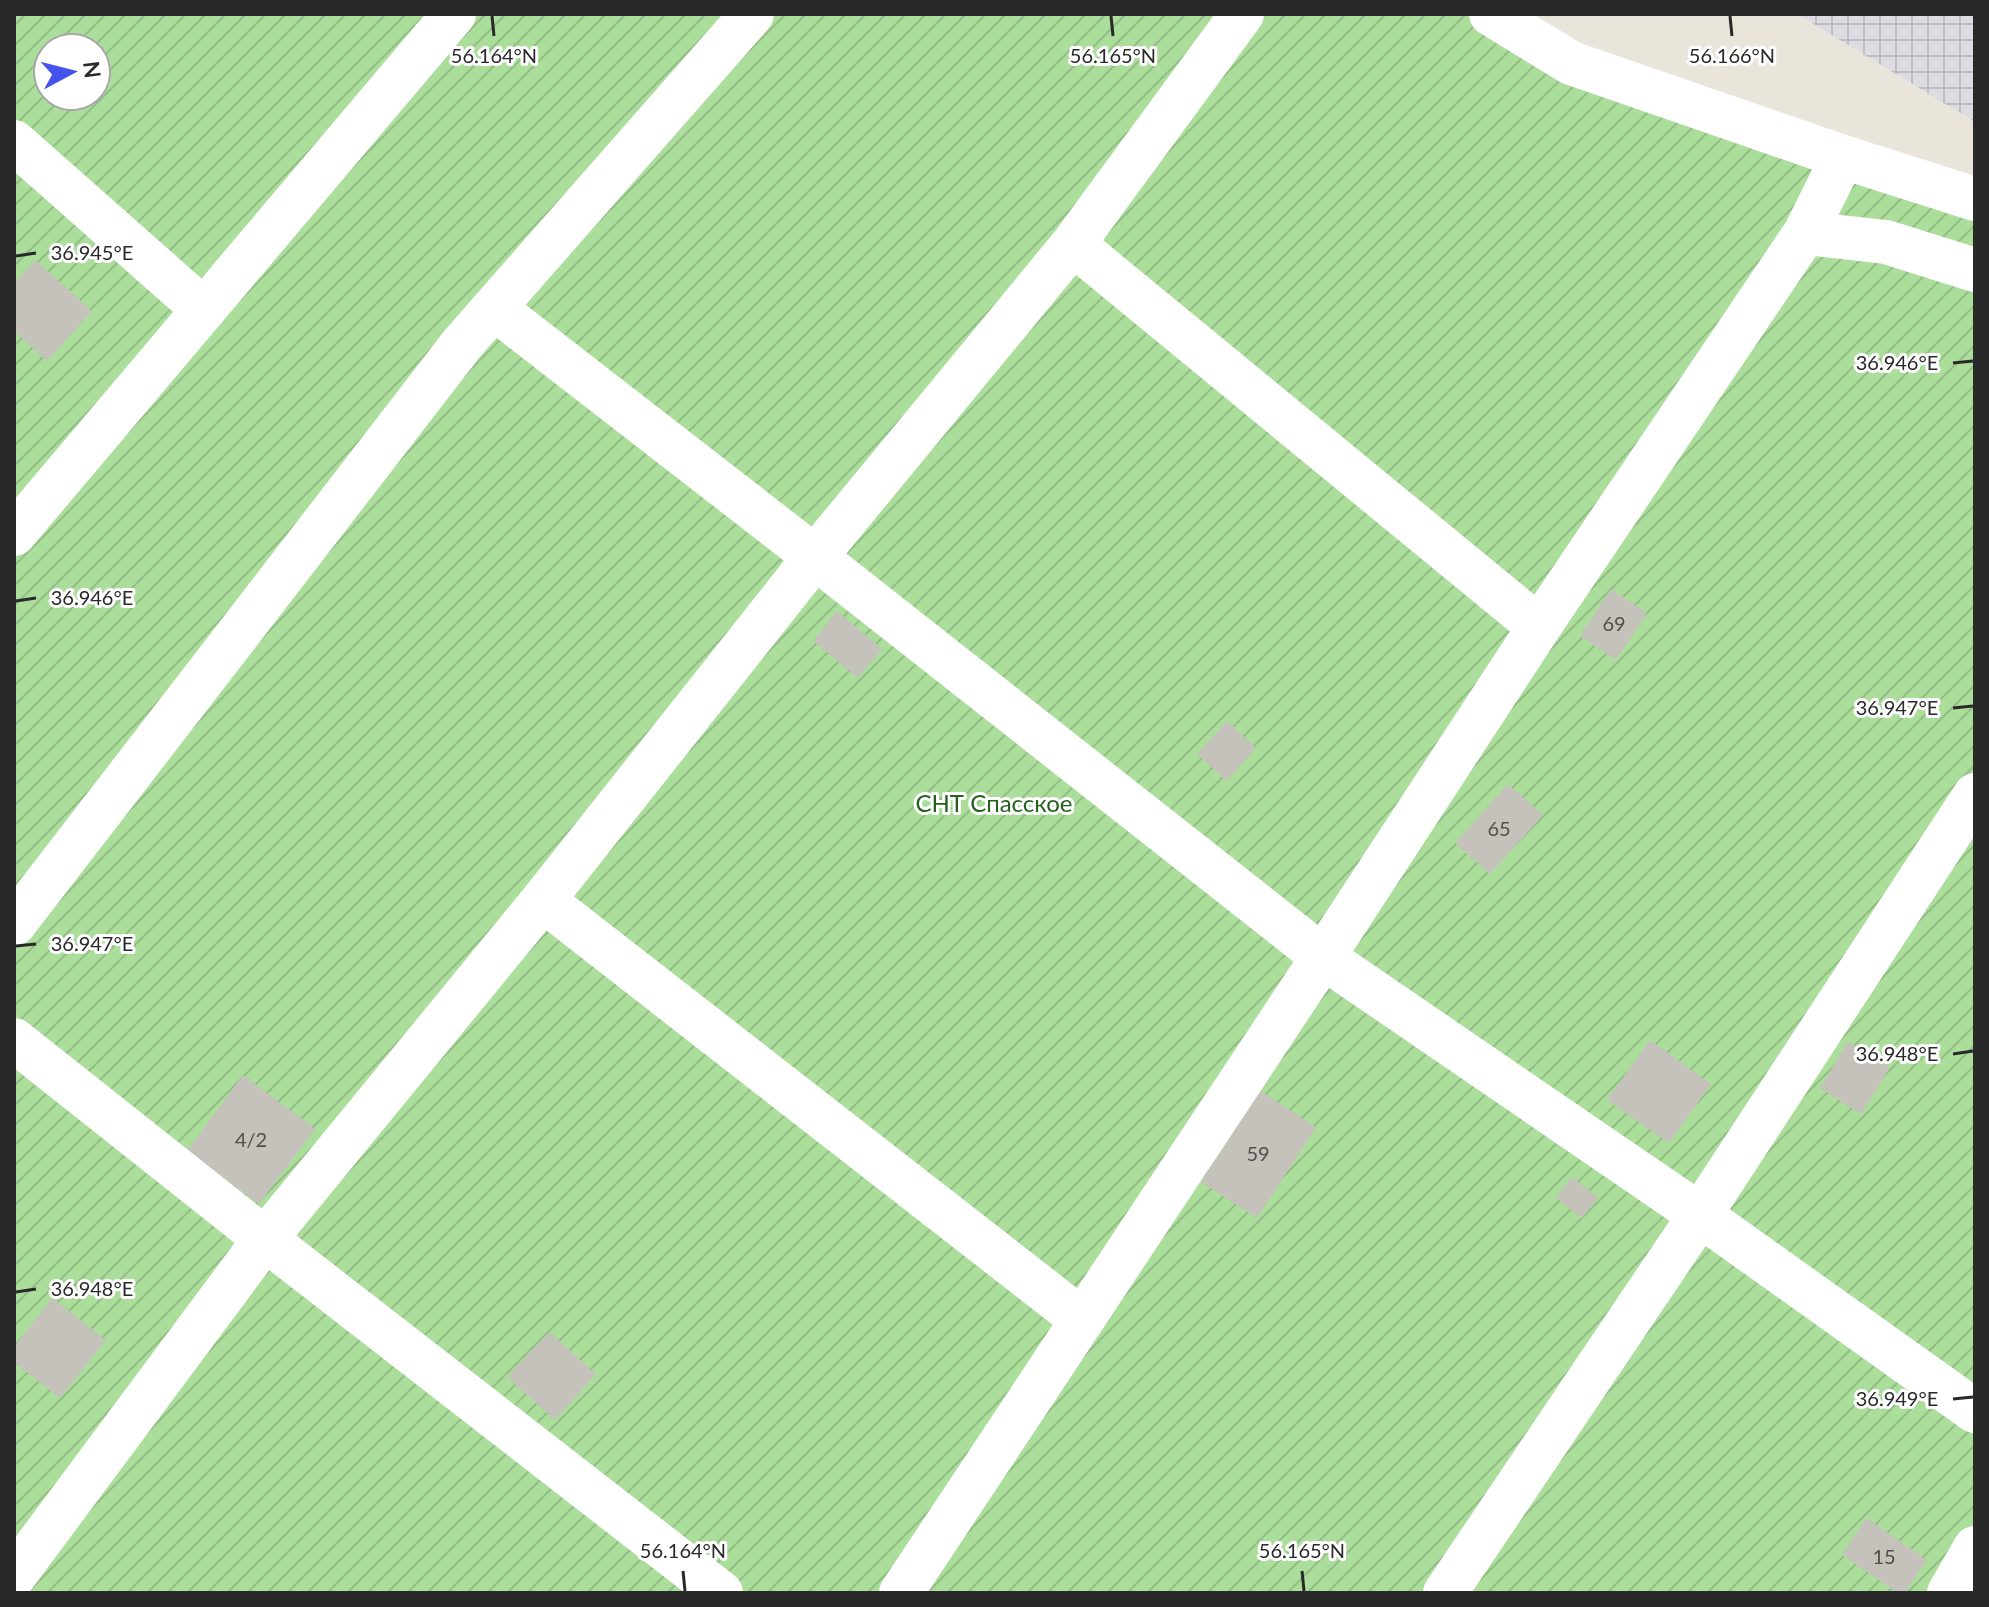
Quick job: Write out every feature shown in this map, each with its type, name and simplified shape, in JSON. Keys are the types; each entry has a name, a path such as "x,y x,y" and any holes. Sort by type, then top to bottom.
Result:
{"street":[{"path":"14,924 462,344 752,14"},
{"path":"14,1576 265,1239 543,900 815,557 1073,244 1242,14"},
{"path":"1491,14 1571,63 1975,199"},
{"path":"14,534 204,310 444,18"},
{"path":"14,142 204,310"},
{"path":"901,1593 1539,627 1805,233 1843,157"},
{"path":"1805,233 1886,242 1975,270"},
{"path":"1073,244 1539,627"},
{"path":"494,308 1323,957 1700,1215 1975,1411"},
{"path":"1445,1593 1700,1215 1975,795"},
{"path":"543,900 1081,1319"},
{"path":"14,1040 721,1593"},
{"path":"1949,1593 1975,1548"}],"shaded area":[{"path":"1797,14 1975,14 1975,122"}],"green space":[{"name":"СНТ Спасское","path":"14,14 1482,14 1975,188 1975,1530 1942,1593 14,1593"}],"building":[{"path":"35,260 92,311 47,361 14,331 14,284"},
{"path":"1611,589 1647,613 1616,660 1580,636"},
{"path":"837,611 882,649 858,678 813,641"},
{"path":"1227,721 1256,748 1227,781 1197,754"},
{"path":"1508,784 1543,815 1490,874 1455,843"},
{"path":"1650,1040 1711,1084 1669,1143 1607,1100"},
{"path":"1848,1042 1890,1068 1861,1114 1820,1088"},
{"path":"243,1075 315,1129 259,1204 187,1151"},
{"path":"1260,1091 1316,1127 1257,1218 1201,1182"},
{"path":"1572,1177 1598,1198 1582,1218 1556,1198"},
{"path":"52,1298 106,1340 60,1398 14,1362 14,1347"},
{"path":"549,1332 596,1374 555,1420 507,1377"},
{"path":"1866,1518 1927,1560 1904,1593 1898,1593 1842,1555"}]}
